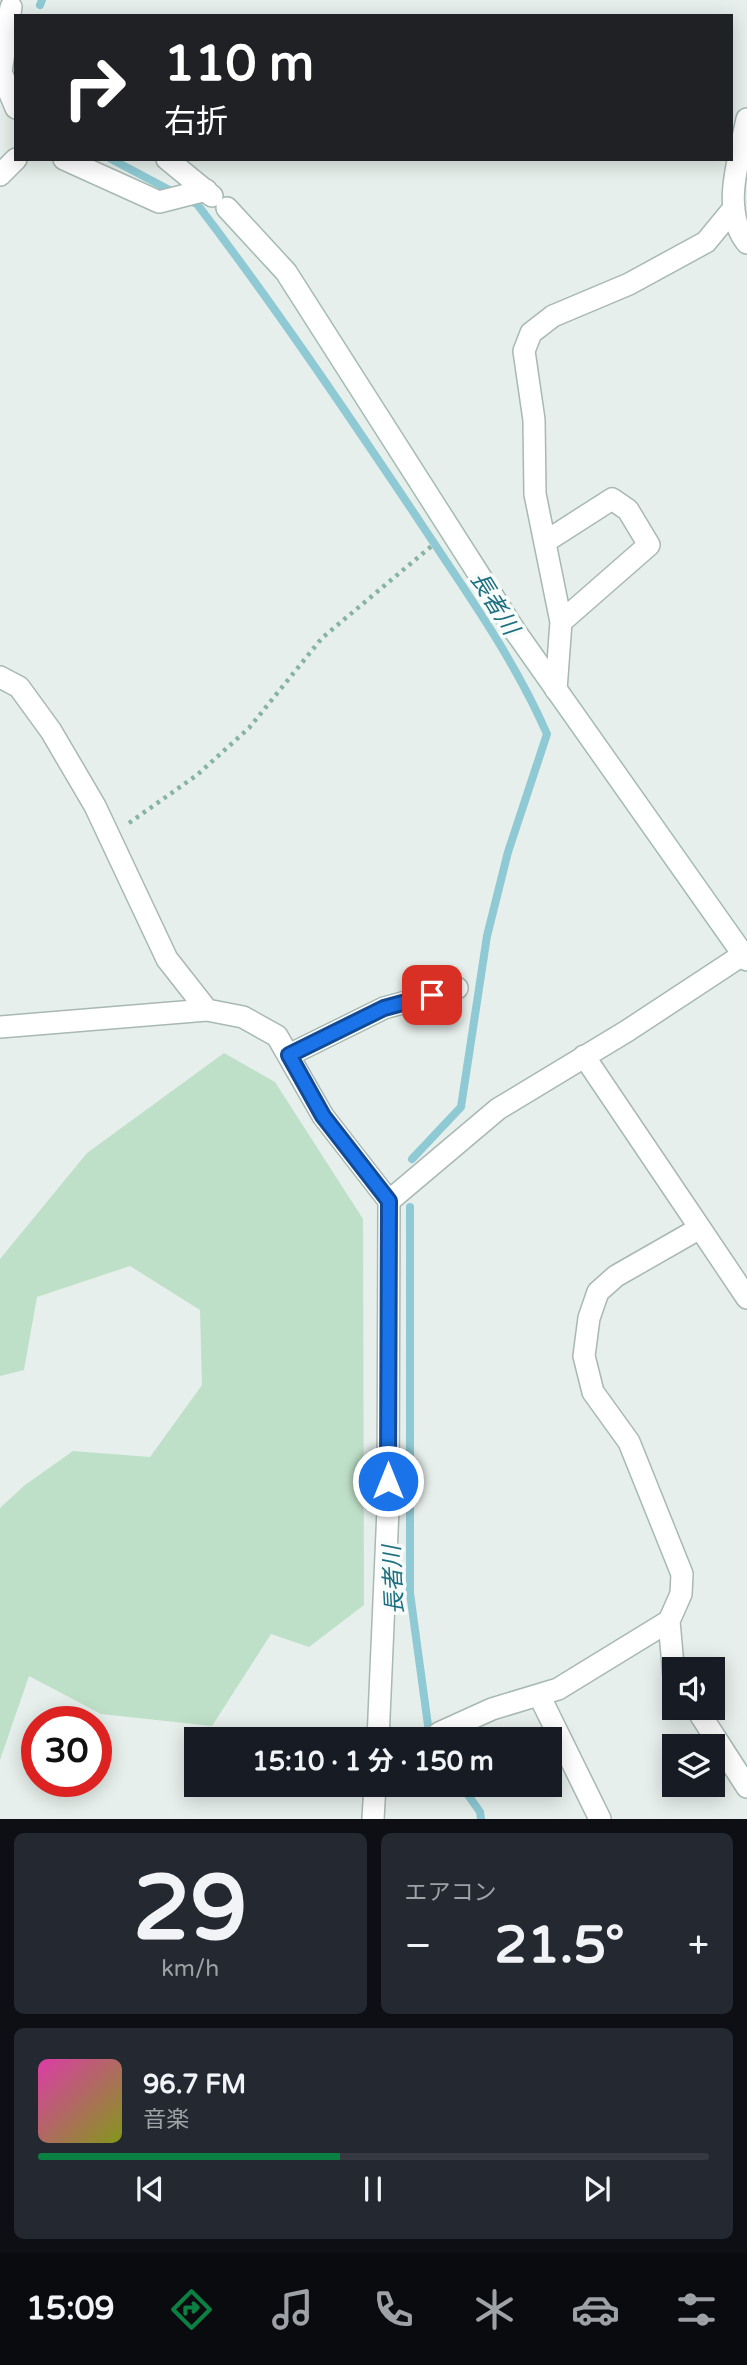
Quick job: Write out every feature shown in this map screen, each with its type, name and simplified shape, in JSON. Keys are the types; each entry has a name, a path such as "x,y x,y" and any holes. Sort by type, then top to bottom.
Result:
{"street":[{"path":"12,8 1,72 14,103"},
{"path":"747,119 734,208 739,233 747,243"},
{"path":"0,175 14,161"},
{"path":"68,161 159,202 200,191"},
{"path":"169,161 200,191 227,208 286,272 508,620 746,956 498,1109 389,1201"},
{"path":"556,690 561,622 535,495 534,419 524,351 531,333 552,316 629,284 706,242 734,208"},
{"path":"545,542 612,499 628,510 649,545 561,622"},
{"path":"0,677 19,687 51,731 109,837 167,959 207,1010"},
{"path":"289,1055 384,1008 457,988"},
{"path":"0,1027 207,1010 243,1017 277,1036 323,1116 389,1201 388,1509 379,1727"},
{"path":"584,1056 747,1297"},
{"path":"672,1657 669,1621 681,1594 682,1574 629,1442 593,1392 584,1356 589,1318 598,1292 616,1276 700,1228"},
{"path":"452,1727 492,1709 558,1689 669,1621"},
{"path":"539,1695 600,1819"},
{"path":"703,1720 747,1787"},
{"path":"373,1819 374,1797"}],"path":[{"path":"109,837 197,775 239,737 322,638 443,538"}],"green space":[{"path":"224,1053 275,1082 363,1219 364,1605 309,1647 271,1634 212,1726 112,1715 112,1706 86,1706 29,1676 0,1760 0,1508 25,1485 73,1451 150,1457 202,1385 200,1310 130,1266 37,1297 24,1370 0,1376 0,1259 87,1153"}],"waterway":[{"name":"長者川","path":"40,5 42,0"},
{"name":"長者川","path":"115,161 177,194"},
{"name":"長者川","path":"188,200 197,204 254,280 389,476 503,649 547,734 508,852 487,936 461,1107 412,1159"},
{"name":"長者川","path":"410,1207 410,1593 428,1727"},
{"name":"長者川","path":"469,1797 480,1812 481,1819"}],"route":[{"path":"388,1481 389,1201 323,1116 289,1055 384,1008 432,995"}]}
